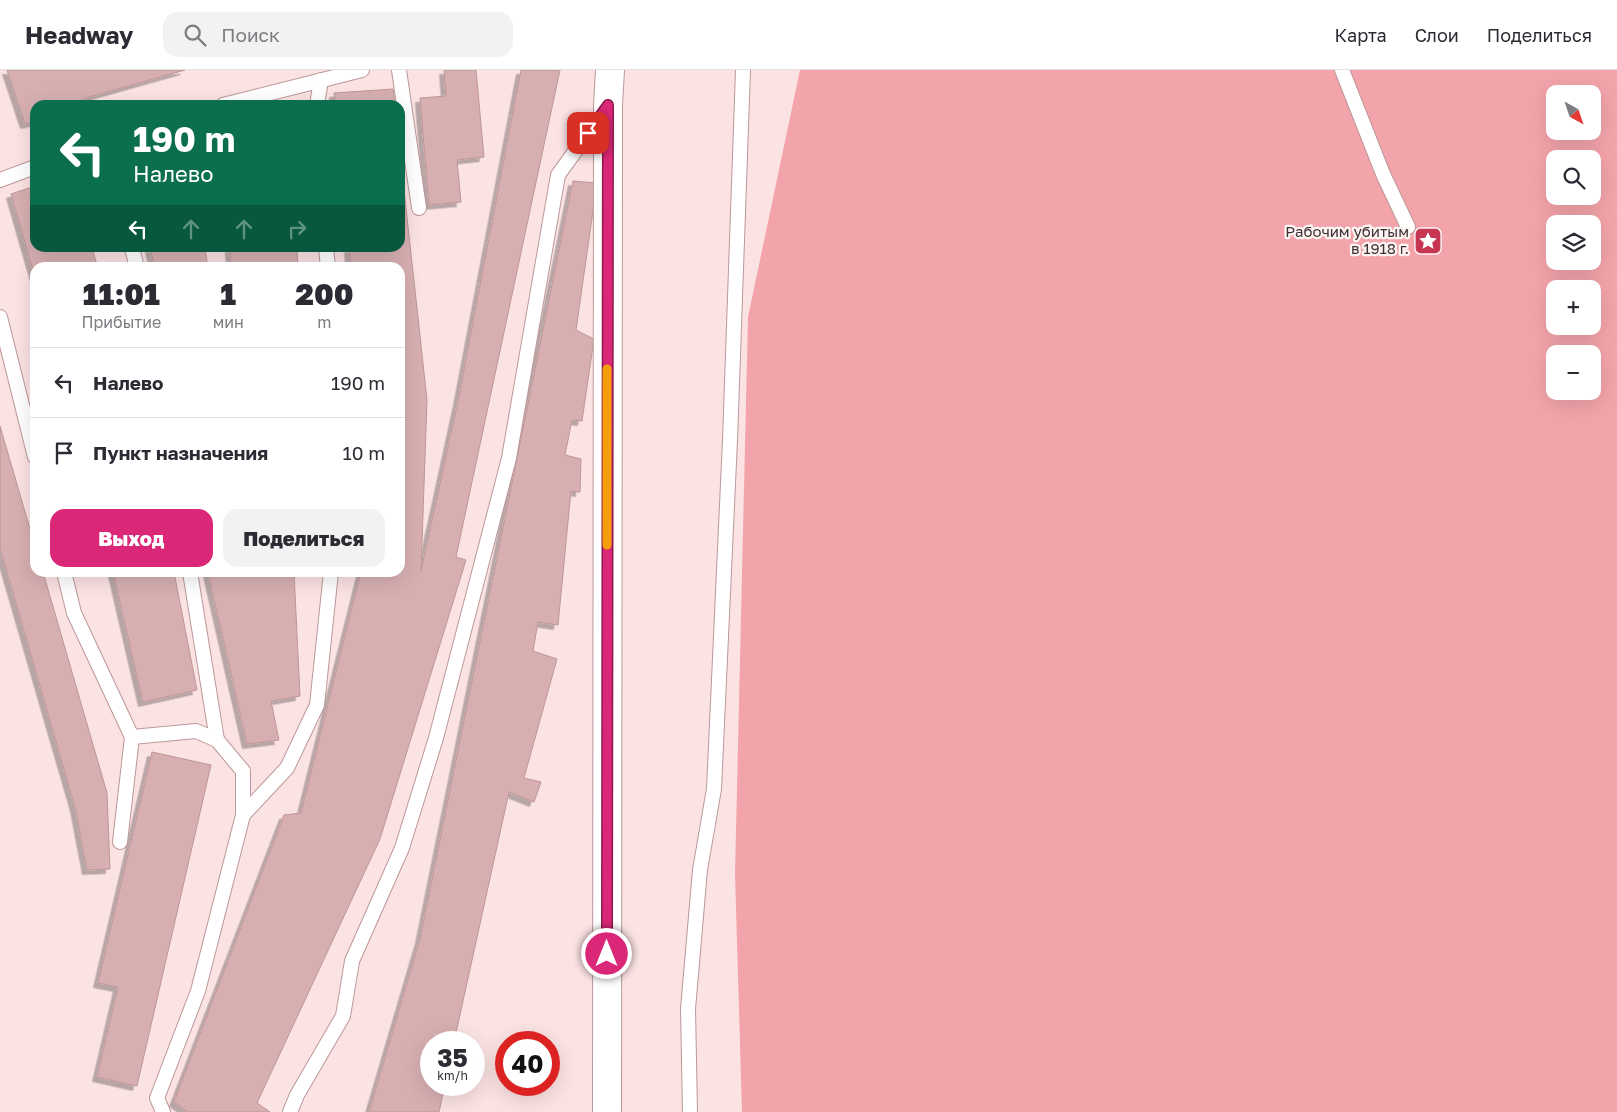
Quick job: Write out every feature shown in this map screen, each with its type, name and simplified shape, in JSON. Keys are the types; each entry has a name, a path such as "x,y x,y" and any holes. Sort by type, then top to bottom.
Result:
{"street":[{"path":"607,1112 608,105 610,70"}],"lane":[{"path":"243,100 362,70"},
{"path":"400,70 404,100"},
{"path":"690,1112 688,1009 700,870 714,789 730,440 743,70"},
{"path":"1342,70 1383,174 1408,227"},
{"path":"318,100 321,80"},
{"path":"290,1112 297,1094 343,1016 352,961 402,848 436,738 509,458 558,175 608,105"},
{"path":"405,106 419,208"},
{"path":"0,180 30,169"},
{"path":"0,317 30,437"},
{"path":"65,577 74,613 132,737 120,842"},
{"path":"191,577 217,740"},
{"path":"243,815 287,768 318,705 331,577"},
{"path":"132,737 196,731 217,740 243,771 243,815 198,991 157,1098 164,1112"}],"shaded area":[{"path":"800,70 1617,70 1617,1112 742,1112 735,874 748,317"}],"building":[{"path":"7,70 185,70 82,100 30,100 30,123 25,124"},
{"path":"444,70 476,70 484,157 457,160 461,202 429,205 420,98 446,96"},
{"path":"521,70 560,70 456,557 466,560 380,839 257,1103 270,1112 188,1112 174,1102 284,815 301,813 360,577 405,577 405,262 350,262 349,252 405,252 405,199 427,400 421,571 458,401"},
{"path":"393,89 394,100 335,100 334,93"},
{"path":"573,181 597,183 576,330 594,339 582,421 572,420 565,455 581,459 580,492 571,491 558,625 538,622 533,651 557,659 524,778 541,782 534,802 509,792 456,1031 420,1031 420,1096 443,1096 439,1112 369,1112 420,939"},
{"path":"30,188 30,252 93,252 96,262 31,262 11,194"},
{"path":"151,252 206,252 207,262 154,262"},
{"path":"230,252 297,252 298,262 231,262"},
{"path":"0,426 30,529 30,577 44,577 107,793 110,869 87,870 75,807 0,548"},
{"path":"114,577 175,577 197,690 143,702"},
{"path":"209,577 294,577 300,696 271,701 279,740 247,744"},
{"path":"152,752 211,765 137,1086 97,1077 118,987 98,983"}],"slow traffic":[{"path":"607,369 607,545"}],"place":[{"name":"Рабочим убитым в 1918 г.","path":"1428,241"}],"route":[{"path":"588,133 608,105 607,954"}]}
